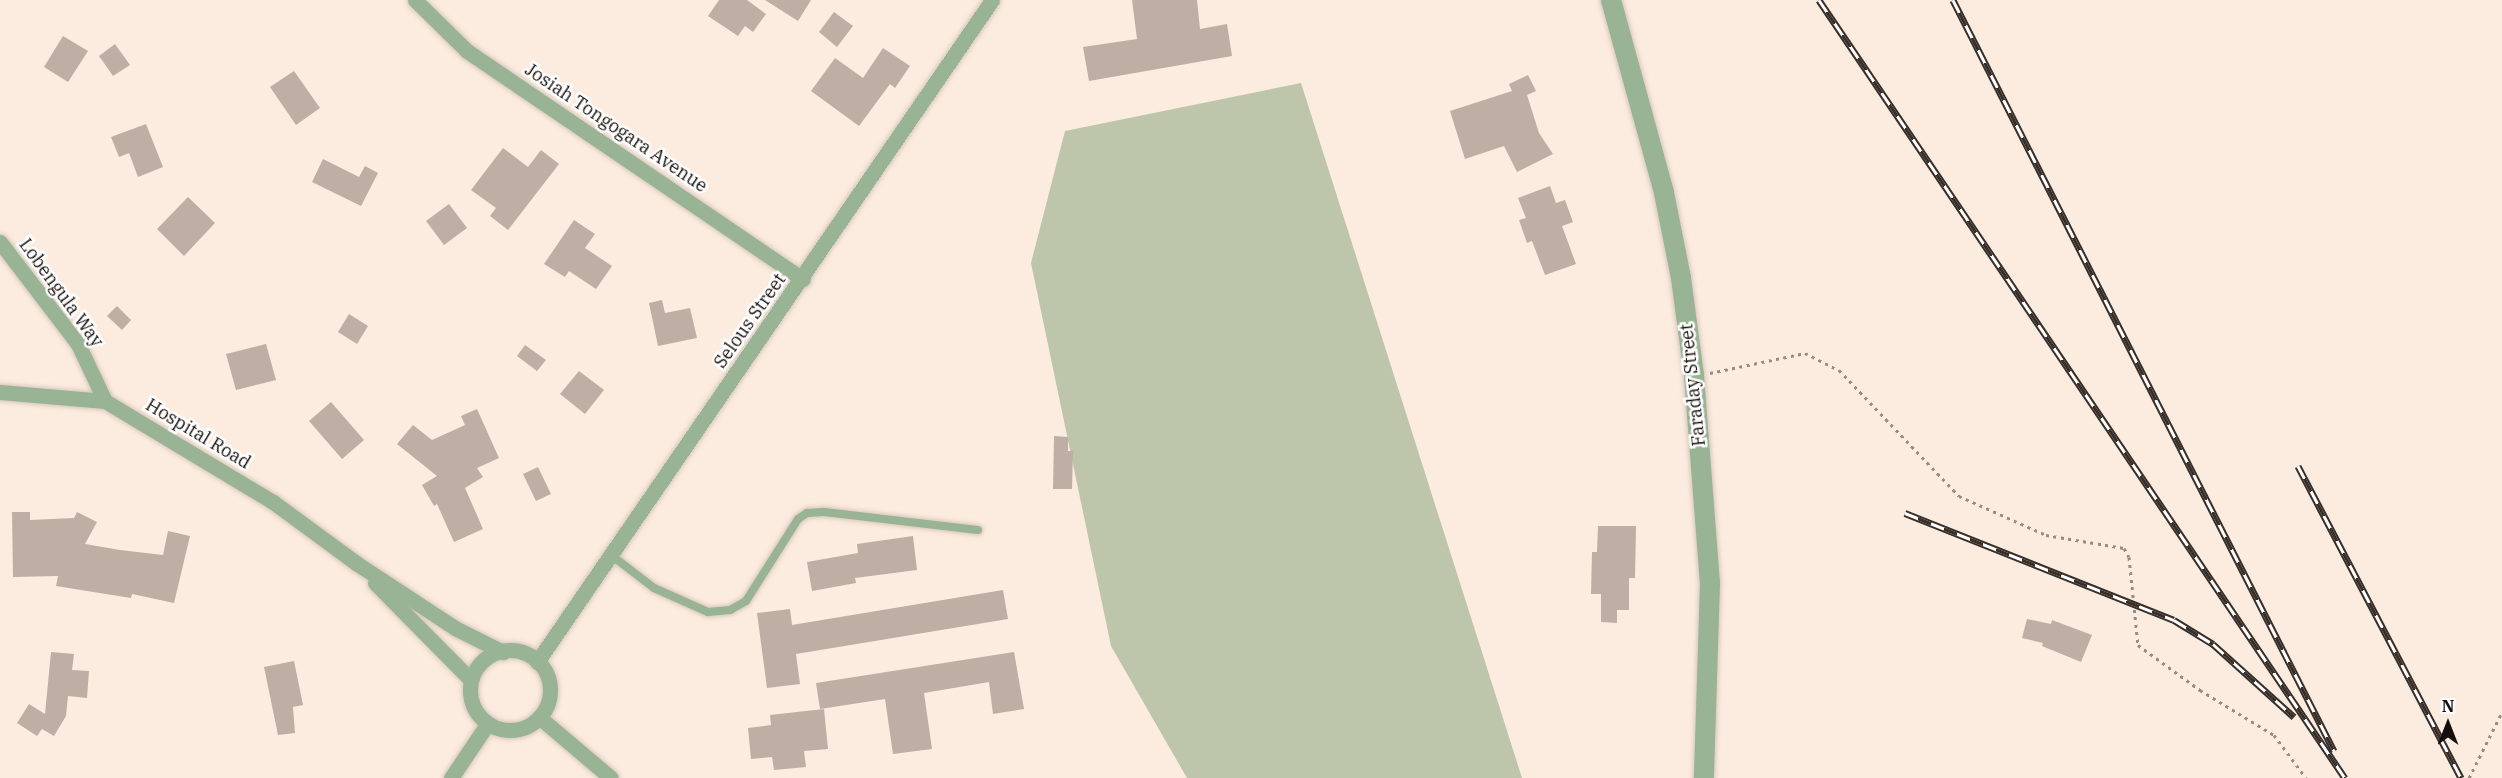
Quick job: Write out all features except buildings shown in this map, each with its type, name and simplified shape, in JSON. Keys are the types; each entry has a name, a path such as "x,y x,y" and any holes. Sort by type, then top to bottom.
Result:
{"street":[{"name":"Josiah Tongogara Avenue","path":"415,0 467,51 803,279"},
{"name":"Selous Street","path":"537,662 803,279 992,0"},
{"name":"Faraday Street","path":"1611,0 1664,193 1681,278 1694,376 1710,583 1704,778"},
{"name":"Lobengula Way","path":"0,242 78,344 105,401"},
{"name":"Hospital Road","path":"0,392 105,401 273,502 356,563"},
{"path":"356,563 455,628 503,651 526,654 537,662 549,683 549,695 539,717 517,729 488,723 473,707 471,680 486,658 503,651"},
{"path":"356,563 471,680"},
{"path":"539,717 611,778"},
{"path":"451,778 488,723"}],"lane":[{"path":"611,555 654,588 708,612 730,610 746,602 798,519 807,513 824,512 978,530"}],"path":[{"path":"1694,376 1805,353 1839,370 1959,496 2046,536 2124,548 2129,556 2138,645 2200,690 2274,735 2306,778"},
{"path":"2469,778 2502,712"}],"green space":[{"path":"1301,83 1522,778 1187,778 1111,646 1031,263 1065,131"}],"railway":[{"path":"1819,0 2345,778"},
{"path":"1953,0 2334,751"},
{"path":"2298,466 2461,778"},
{"path":"1905,513 2174,620 2213,644 2294,717"}]}
